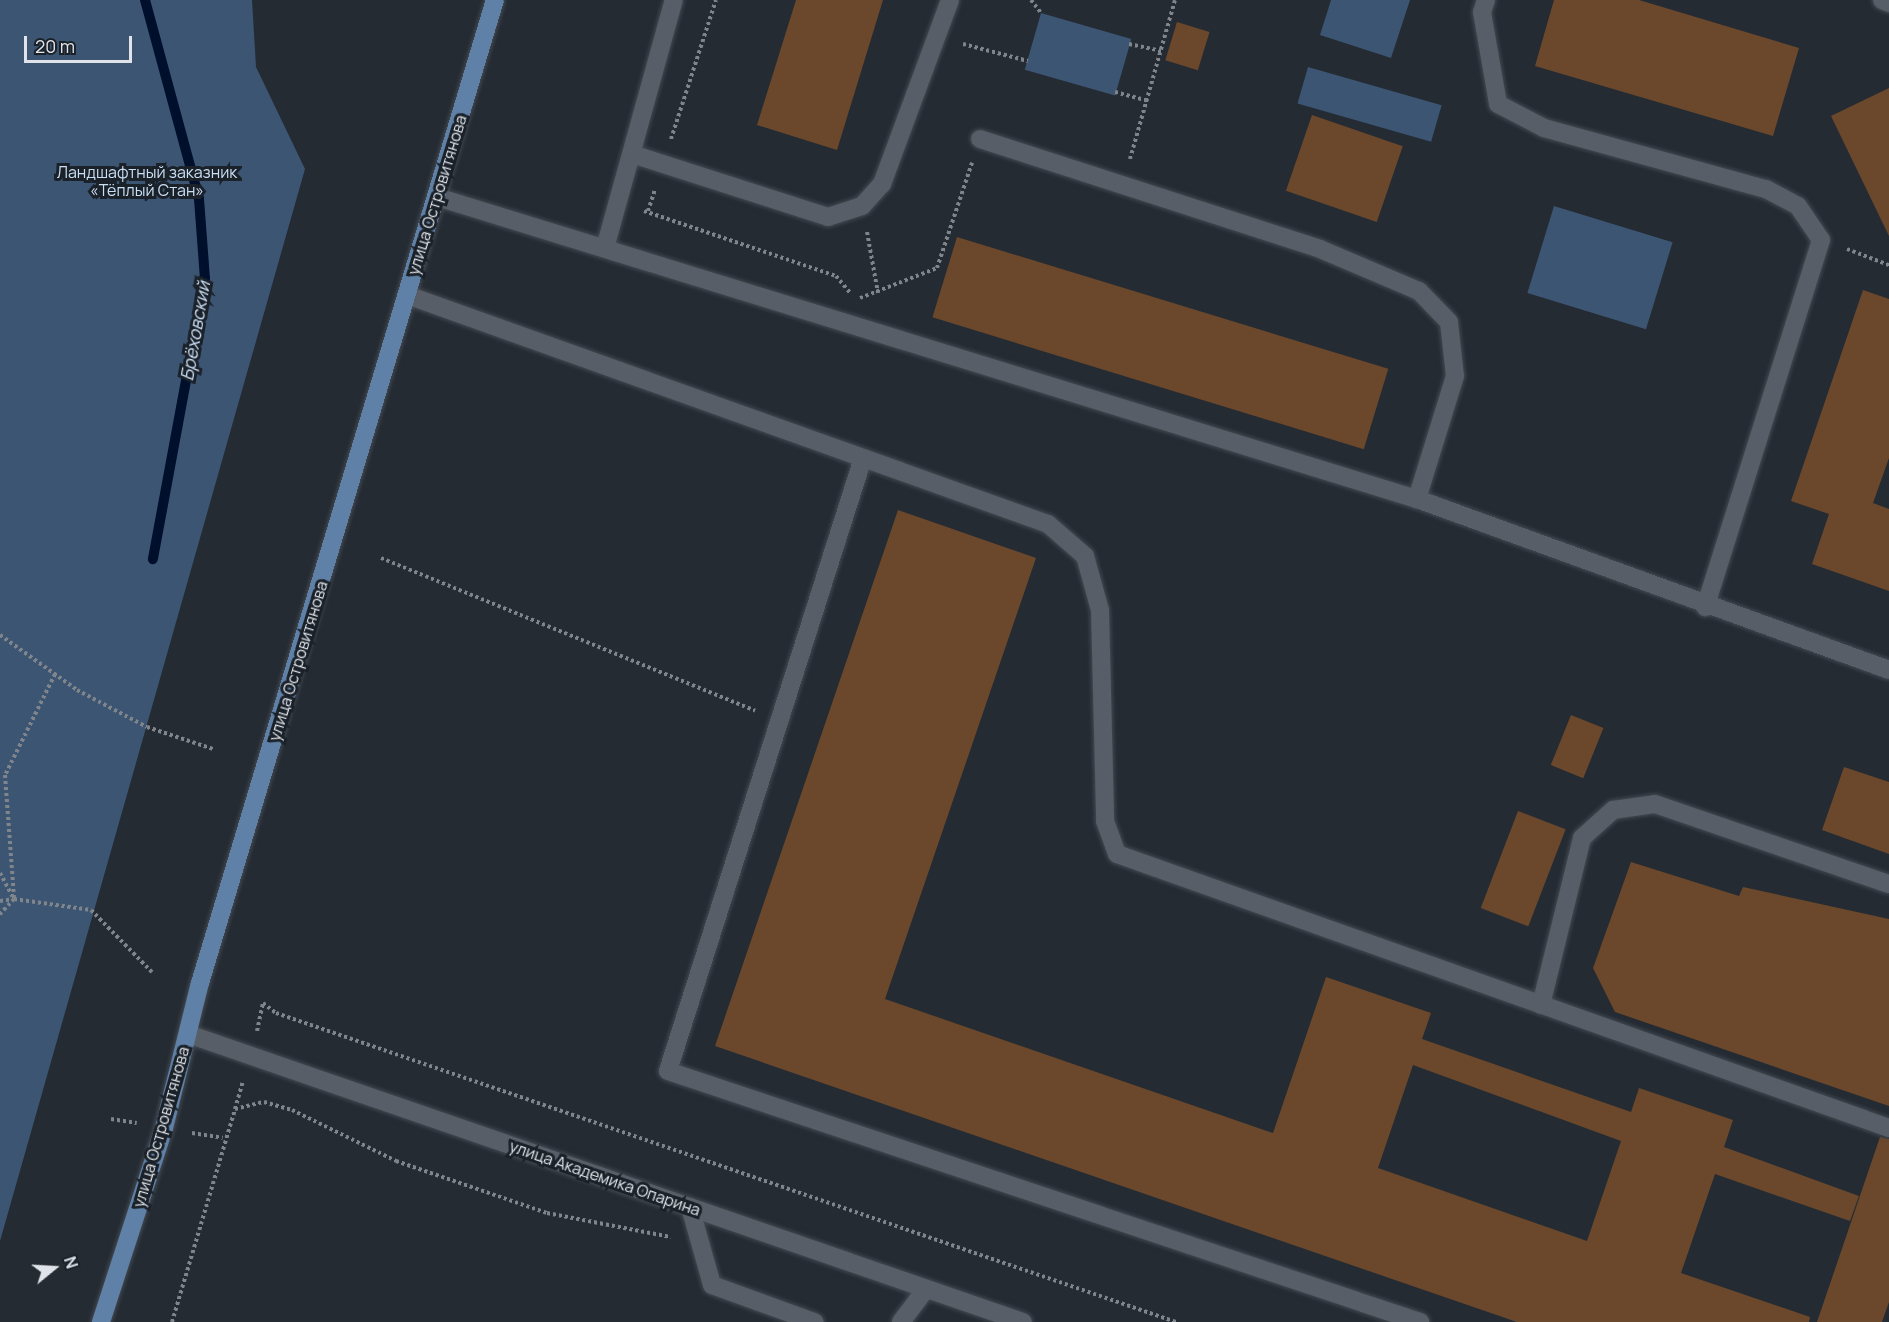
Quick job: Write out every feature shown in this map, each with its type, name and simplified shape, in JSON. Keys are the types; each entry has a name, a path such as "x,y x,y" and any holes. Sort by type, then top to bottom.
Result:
{"main road":[{"name":"улица Островитянова","path":"101,1322 164,1128 188,1034 495,0"}],"street":[{"path":"605,248 632,154 639,112 674,0"},
{"path":"632,154 828,217 862,206 882,184 950,0"},
{"path":"1486,0 1482,12 1498,104 1544,128 1766,189 1798,206 1821,240 1705,607"},
{"path":"1882,0 1889,3"},
{"path":"980,139 1320,249 1419,291 1449,322 1455,376 1417,499"},
{"path":"437,197 1417,499 1705,607 1889,670"},
{"path":"407,295 1048,524 1085,556 1100,610 1105,821 1116,854 1889,1128"},
{"path":"863,458 668,1071 1420,1322"},
{"path":"1541,1005 1582,838 1613,810 1655,804 1889,884"},
{"name":"улица Академика Опарина","path":"188,1034 1023,1322"},
{"path":"690,1207 712,1285 814,1322"},
{"path":"901,1322 926,1289"}],"path":[{"path":"648,211 716,0"},
{"path":"1031,0 1041,13"},
{"path":"1122,185 1148,101 1175,0"},
{"path":"937,37 1028,61"},
{"path":"1129,44 1161,51"},
{"path":"1115,92 1148,101"},
{"path":"618,206 648,211 836,276 855,299 878,293 937,268 980,139"},
{"path":"862,206 878,293"},
{"path":"1821,240 1889,265"},
{"path":"381,558 779,721"},
{"path":"0,635 55,674 147,727 213,749"},
{"path":"0,914 14,899 5,775 55,674"},
{"path":"0,873 14,899"},
{"path":"0,901 14,899 91,910 152,972"},
{"path":"264,1003 276,1013 1176,1322"},
{"path":"172,1322 235,1109 264,1102 396,1161 547,1213 700,1242"}],"green space":[{"name":"Ландшафтный заказник «Тёплый Стан»","path":"0,0 252,0 256,67 305,169 0,1241"},
{"path":"1331,0 1410,0 1391,58 1320,35"},
{"path":"1041,13 1131,39 1115,96 1025,70"},
{"path":"1308,67 1442,105 1431,142 1298,104"},
{"path":"1554,206 1673,242 1646,329 1527,293"}],"building":[{"path":"796,0 883,0 837,150 757,125"},
{"path":"1554,0 1639,0 1799,48 1773,136 1535,66"},
{"path":"1177,22 1210,32 1198,70 1165,60"},
{"path":"1889,88 1889,236 1831,116"},
{"path":"1312,115 1403,146 1377,222 1286,191"},
{"path":"957,237 1388,369 1364,449 932,317"},
{"path":"1863,290 1889,299 1889,458 1873,503 1889,509 1889,591 1812,564 1829,514 1791,501"},
{"path":"898,510 1036,558 885,999 1273,1133 1326,977 1431,1013 1422,1039 1631,1112 1639,1088 1733,1120 1724,1147 1859,1196 1850,1221 1715,1174 1681,1273 1810,1317 1809,1322 1517,1322 715,1046","holes":["1413,1065 1621,1141 1587,1241 1378,1168"]},
{"path":"1571,715 1603,728 1583,778 1551,765"},
{"path":"1844,767 1889,782 1889,854 1822,830"},
{"path":"1518,811 1566,829 1528,926 1481,908"},
{"path":"1631,862 1739,896 1743,887 1889,919 1889,1106 1615,1012 1593,968"},
{"path":"1880,1137 1889,1139 1889,1302 1882,1322 1817,1322"}],"waterway":[{"name":"Брёховский","path":"145,0 199,199 205,278 153,559"}]}
